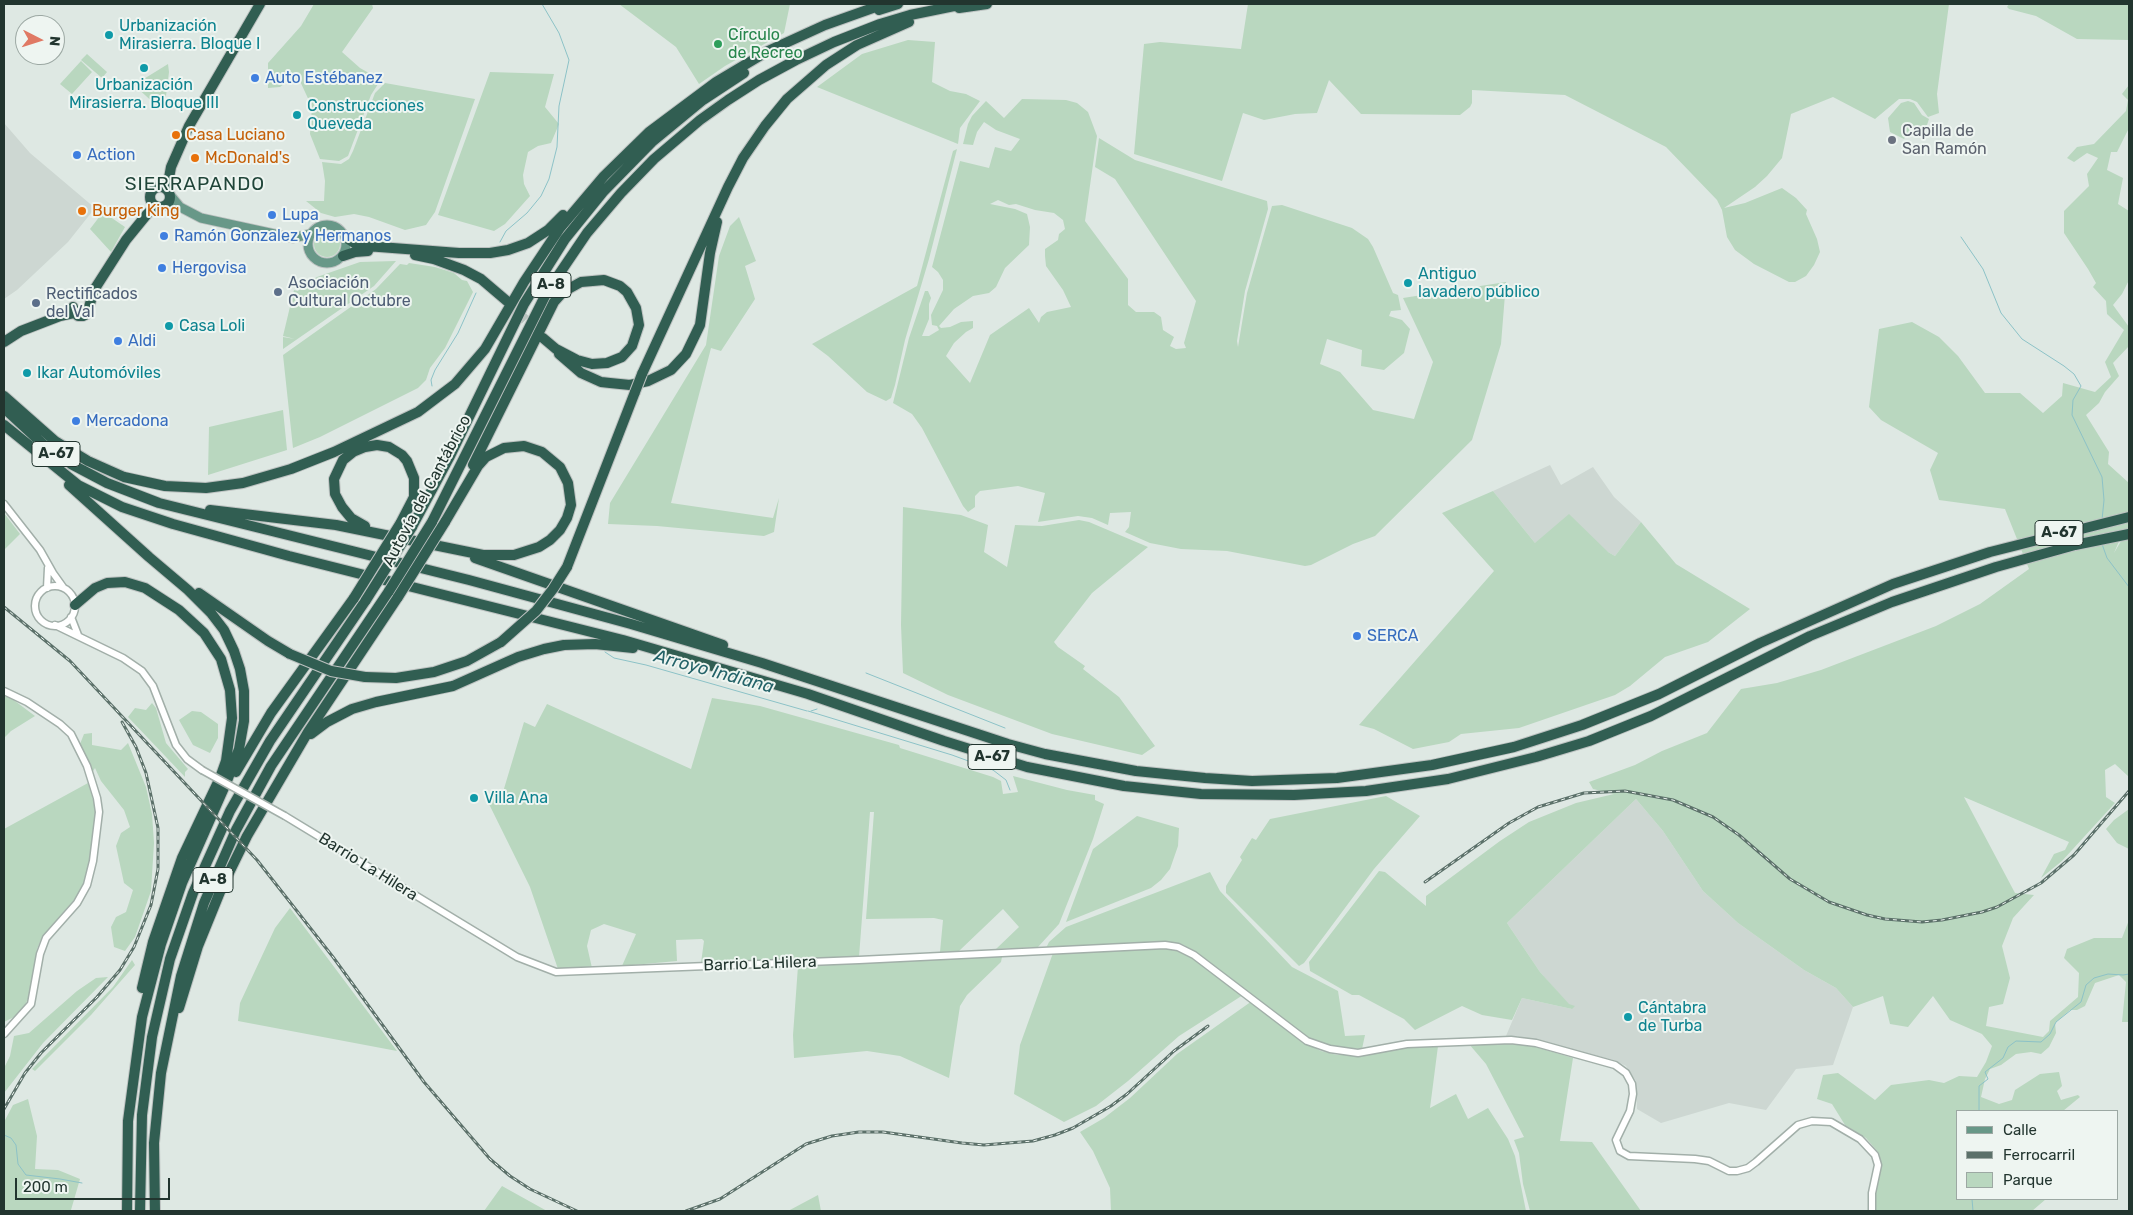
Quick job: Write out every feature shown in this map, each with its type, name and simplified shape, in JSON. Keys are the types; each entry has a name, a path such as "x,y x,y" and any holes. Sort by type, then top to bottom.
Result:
{"highway":[{"path":"4,342 21,331 79,307 94,290 126,240 161,197 189,126 260,4"},
{"path":"706,93 740,67 781,45 843,18 884,4"},
{"name":"Autovía del Cantábrico","path":"140,1211 140,1138 149,1059 165,981 190,900 230,811 266,748 366,600 412,527 454,449 514,323 545,269 574,228 603,192 652,142 706,93 800,42 846,21 898,4"},
{"name":"Autovía del Cantábrico","path":"154,1211 156,1113 168,1033 187,955 209,890 243,816 271,766 393,594 464,460 521,340 560,272 587,233 621,193 654,159 712,111 759,80 834,42 894,20 964,4"},
{"path":"125,536 205,597 263,638 290,654 324,668 366,677 396,678 434,672 476,657 501,642 536,611 567,567 642,374 728,190 756,138 773,115 816,73 857,45 885,31 914,20 947,11 987,4"},
{"path":"346,240 366,246 459,253 490,253 528,243 548,230 610,165 692,104"},
{"path":"4,396 42,430 71,452 106,470 138,481 175,487 215,487 255,480 304,464 408,417 434,401 455,384 485,349 529,274 560,228 626,153"},
{"path":"556,349 563,359 581,373 601,382 630,385 656,379 676,366 690,348 700,325 712,241 728,190"},
{"path":"346,240 365,251"},
{"path":"342,256 365,251 422,256 456,266 481,280 508,302"},
{"path":"444,521 559,296 575,284 595,280 611,282 620,286 632,299 638,316 637,334 632,346 622,357 607,363 592,364 577,360 556,349 543,338"},
{"path":"4,333 21,331"},
{"name":"A-67","path":"4,408 58,456 117,487 180,508 460,578 631,624 762,663 1008,744 1045,754 1151,773 1224,779 1298,780 1403,770 1459,760 1506,748 1582,725 1659,694 1760,642 1901,581 1990,552 2129,517"},
{"path":"4,425 211,612 229,640 238,661 245,702 243,730 231,772 190,862 174,905 161,944 142,1018 128,1121 127,1208"},
{"name":"A-67","path":"4,425 78,486 101,498 144,515 242,544 623,640 808,694 997,758 1089,780 1160,791 1236,795 1294,795 1366,791 1448,779 1528,759 1589,741 1667,708 1756,662 1892,602 1996,567 2129,534"},
{"path":"214,810 271,713 354,598 411,504 415,487 412,470 407,461 396,450 384,446 365,447 353,452 343,460 337,472 334,486 335,494 351,518 387,534"},
{"path":"117,487 195,508 336,524 387,534 446,547 483,555 502,556 519,554 539,547 555,536 567,518 571,497 568,483 556,463 542,452 524,446 504,448 486,457 478,466 444,521 418,564 393,594 293,757 234,862 198,946 178,1011 168,1061 158,1124 154,1182"},
{"path":"446,547 524,577 676,627 906,710"},
{"path":"75,605 95,588 111,582 131,583 153,593 179,610 204,633 223,664 232,701 232,730 226,761 220,778 182,858 153,942 142,987 127,1087 124,1151 127,1208"},
{"path":"293,757 317,729 352,709 453,686 534,652 564,645 595,644 634,648 808,694"}],"main road":[{"path":"161,197 200,218 293,238 308,248"},
{"path":"293,238 310,234 318,227 329,225 336,227 346,240 342,256 334,262 323,263 312,257 308,248 310,234"}],"street":[{"path":"4,504 40,550 48,565 70,594 75,605 71,617 64,623 55,625"},
{"path":"47,588 48,565"},
{"path":"64,588 56,586 47,588 38,597 36,610 42,621 78,635"},
{"path":"71,617 78,635"},
{"name":"Barrio La Hilera","path":"78,635 130,662 142,671 153,686 176,745 187,759 202,770 285,816 517,957 556,972 870,960 1165,945 1178,947 1194,955 1307,1041 1343,1052 1358,1053 1407,1044 1511,1040 1536,1043 1615,1065 1626,1073 1632,1084 1633,1094 1630,1111 1616,1140 1620,1151 1629,1156 1710,1161 1729,1170 1737,1171 1748,1168 1756,1162 1798,1125 1812,1120 1831,1122 1860,1139 1875,1155 1878,1165 1872,1193 1872,1211"},
{"path":"4,691 20,698 71,734 79,746 87,766 97,798 99,812 93,861 87,885 77,903 46,938 40,954 31,1004 4,1034"}],"shaded area":[{"path":"4,123 30,153 95,208 68,242 17,290 4,299"},
{"path":"1550,465 1561,485 1593,467 1614,497 1641,522 1615,556 1608,552 1535,543 1493,491"},
{"path":"1636,799 1663,831 1703,891 1738,923 1804,970 1836,988 1853,1007 1833,1065 1796,1069 1766,1110 1729,1103 1661,1123 1637,1109 1636,1081 1626,1066 1614,1060 1517,1036 1506,1036 1522,998 1572,1009 1540,972 1507,923"}],"green space":[{"path":"314,4 372,4 373,8 342,52 360,68 383,81 378,84 371,95 348,156 339,161 320,159 310,134 312,107 299,79 288,81 280,87 268,88 268,63 301,26"},
{"name":"Círculo de Recreo","path":"619,4 790,4 784,33 725,66 699,84 676,47"},
{"path":"1248,4 1949,4 1937,94 1939,113 1928,117 1917,102 1910,99 1899,99 1875,119 1833,97 1791,114 1782,158 1755,187 1724,208 1745,203 1782,188 1796,198 1807,210 1806,214 1817,239 1820,252 1806,276 1795,282 1789,282 1754,264 1735,250 1727,237 1722,210 1717,200 1666,147 1565,95 1472,90 1472,103 1460,115 1361,114 1329,80 1317,113 1295,114 1264,120 1243,113 1222,181 1134,154 1144,44 1160,42 1241,49"},
{"path":"2009,4 2129,4 2129,40 2077,39 2036,16 2009,9 2007,7"},
{"path":"908,40 935,42 932,82 950,91 966,94 980,101 960,128 958,144 817,87 862,54"},
{"path":"87,54 107,72 102,78 81,60"},
{"path":"81,61 92,72 72,94 60,84"},
{"path":"168,64 166,96 157,106 134,85"},
{"path":"490,72 554,74 545,107 559,124 551,143 538,146 528,152 523,175 524,184 530,196 505,224 494,231 438,215"},
{"path":"385,83 475,99 435,212 426,225 405,230 369,217 354,214 335,217 321,213 306,201 324,201 325,181 322,162 341,164 349,159 375,93"},
{"path":"2129,85 2129,128 2117,152 2111,152 2107,170 2123,178 2118,204 2129,211 2129,280 2122,294 2113,305 2129,327 2129,346 2113,363 2119,376 2105,392 2099,403 2086,415 2109,452 2108,464 2129,483 2129,537 2120,539 2114,553 2121,541 2129,538 2129,777 2115,764 2105,770 2106,797 2115,803 2062,861 2041,878 2054,854 2065,850 2069,842 1964,797 2015,893 2034,895 2013,918 2002,946 2010,978 2003,1004 1989,1007 1986,1026 2043,1037 2049,1031 2050,1021 2078,997 2079,973 2064,958 2067,949 2094,938 2122,938 2129,920 2129,1022 2122,1022 2126,982 2119,975 2095,983 2085,1006 2077,1010 2070,1010 2055,1023 2056,1033 2049,1047 2041,1054 2031,1052 2016,1054 2001,1065 1990,1069 1985,1079 1981,1097 1999,1104 2012,1100 2015,1090 2040,1074 2059,1072 2062,1086 2057,1091 2061,1100 2078,1095 2080,1097 2064,1110 1956,1110 1956,1200 2045,1200 2032,1211 1875,1211 1875,1194 1881,1165 1879,1153 1866,1138 1845,1125 1832,1104 1817,1099 1823,1075 1838,1073 1875,1100 1891,1085 1929,1080 1944,1083 1959,1076 1977,1077 1986,1062 1992,1046 1982,1034 1950,1020 1933,996 1908,1027 1890,1024 1883,996 1853,1007 1836,988 1804,970 1738,923 1703,891 1663,831 1636,799 1507,923 1540,972 1569,1004 1575,1006 1572,1009 1522,998 1512,1020 1482,1015 1462,1006 1415,1030 1404,1019 1359,995 1352,995 1310,971 1309,962 1379,871 1385,872 1426,906 1426,896 1529,822 1576,803 1614,794 1593,789 1589,782 1635,765 1662,751 1707,733 1741,689 1777,683 1821,670 1936,626 1980,604 2029,569 2005,509 1939,500 1930,470 1938,453 1881,420 1869,407 1879,329 1912,322 1939,337 1958,356 1985,393 2020,393 2043,413 2062,396 2063,383 2095,392 2111,377 2105,362 2124,330 2107,314 2106,301 2093,287 2096,283 2064,233 2064,211 2089,186 2087,174 2098,158 2087,153 2074,162 2067,158 2077,147 2094,144 2126,111 2128,100 2122,94"},
{"path":"1022,99 1066,100 1077,103 1088,112 1097,136 1085,221 1128,279 1128,305 1136,312 1154,312 1161,317 1163,330 1174,337 1170,346 1176,349 1186,348 1184,343 1196,301 1115,179 1095,167 1099,138 1135,160 1267,201 1268,209 1245,291 1237,341 1238,347 1247,293 1272,206 1282,205 1352,228 1368,239 1393,293 1398,295 1401,310 1391,311 1389,316 1402,320 1410,329 1404,353 1384,370 1361,366 1362,350 1327,339 1320,364 1340,372 1373,410 1414,419 1433,362 1403,298 1506,282 1501,344 1472,440 1375,536 1305,566 1227,551 1181,549 1150,543 1125,532 1129,527 1131,512 1110,513 1108,525 1092,518 1078,516 1038,522 1045,493 1018,486 980,491 975,496 975,507 968,512 963,506 922,428 912,414 893,403 909,338 925,291 928,291 931,298 929,319 922,336 929,336 939,330 937,326 932,325 931,315 943,290 943,280 932,267 960,161 989,168 995,147 1011,151 1020,139 996,130 984,122 977,132 973,145 963,144 968,124 972,116 986,101 1004,118","holes":["998,200 1009,205 1016,204 1054,213 1063,220 1065,229 1059,234 1058,240 1045,249 1045,256 1046,266 1063,290 1071,307 1047,312 1041,317 1039,323 1029,308 990,335 970,383 946,356 954,343 973,328 973,321 961,322 950,327 941,328 939,326 954,309 973,296 989,293 996,287 1005,268 1029,245 1030,227 1027,214 1015,209 990,204"]},
{"path":"1908,101 1914,103 1922,115 1929,119 1925,131 1920,129 1911,130 1904,139 1890,132 1888,118 1901,103"},
{"path":"957,149 929,259 905,340 895,385 891,398 886,401 867,392 812,344 917,286 953,151"},
{"path":"103,212 125,227 111,252 90,229"},
{"path":"739,217 756,261 745,266 755,299 721,351 711,348 671,503 773,518 779,498 774,532 764,536 657,526 608,524 610,503 706,345 719,256 730,226"},
{"path":"327,231 336,235 340,244 336,253 327,257 318,253 314,244 318,235"},
{"path":"396,261 374,286 283,349 283,337 295,339 283,336 294,290 298,291 302,286 317,277 360,262"},
{"path":"409,263 435,267 454,273 462,280 467,281 473,292 445,348 430,368 426,380 418,388 320,437 293,448 283,355 376,289 400,264 407,265"},
{"path":"283,410 287,450 208,475 209,427"},
{"path":"1493,491 1535,543 1569,514 1608,552 1615,556 1641,522 1676,564 1750,609 1708,642 1665,657 1630,686 1615,695 1519,728 1461,734 1449,742 1413,749 1374,729 1359,725 1494,571 1442,513"},
{"path":"903,507 961,515 988,525 984,552 1007,567 1015,525 1042,526 1079,520 1089,522 1148,547 1092,593 1054,642 1058,647 1085,666 1083,669 1119,697 1155,746 1142,755 1052,734 948,695 903,673 901,625"},
{"path":"4,513 20,534 4,550"},
{"path":"4,696 11,698 35,716 11,731 4,738"},
{"path":"712,698 760,706 899,745 900,748 993,777 1001,781 1003,794 1018,792 1013,776 1095,795 1095,800 1104,804 1093,839 1059,924 1038,947 996,949 1019,927 1003,909 959,951 940,952 943,920 934,918 866,919 874,812 870,812 859,957 701,963 704,941 702,939 676,940 677,961 622,966 636,934 604,924 591,930 587,946 592,968 558,969 530,887 487,800 494,793 503,792 524,722 535,727 547,704 691,769"},
{"path":"152,703 156,708 166,743 188,769 185,772 185,777 128,717 135,708 146,710"},
{"path":"192,711 201,712 218,724 218,738 210,753 193,745 179,720"},
{"path":"92,733 92,745 121,750 128,743 146,787 152,814 154,843 151,891 135,937 125,951 114,947 111,927 116,917 126,912 133,890 124,883 116,846 121,833 130,827 124,810 101,781 95,768 92,773 80,744 84,734"},
{"path":"88,783 95,806 95,820 88,874 80,893 42,937 37,949 30,995 24,1007 16,1016 4,1022 4,829"},
{"path":"1386,796 1420,816 1374,869 1304,963 1299,966 1226,893 1226,886 1242,860 1240,857 1252,838 1256,840 1270,819"},
{"path":"2129,809 2129,849 2117,843 2106,829 2114,820"},
{"path":"1137,816 1179,828 1178,846 1170,869 1151,888 1066,922 1093,849"},
{"path":"1210,872 1220,891 1292,967 1338,991 1345,1036 1365,1035 1362,1049 1330,1047 1313,1041 1184,945 1172,942 1154,942 1046,948 1049,942 1066,927"},
{"path":"290,908 397,1051 238,1021 240,1003 275,928"},
{"path":"1158,948 1178,949 1188,953 1243,995 1179,1036 1128,1081 1096,1106 1064,1122 1014,1094 1020,1045 1053,953"},
{"path":"1002,957 1001,962 967,995 960,1006 949,1078 900,1056 867,1051 794,1058 793,1035 798,966"},
{"path":"132,960 135,965 91,1015 35,1071 32,1069 113,987"},
{"path":"108,977 43,1043 4,1093 4,1068 10,1056 14,1036 29,1033 77,991 96,978"},
{"path":"1252,1001 1309,1045 1321,1051 1337,1055 1353,1055 1396,1048 1438,1046 1430,1108 1456,1094 1468,1119 1488,1108 1508,1139 1515,1156 1526,1211 1111,1211 1110,1188 1093,1151 1080,1132 1104,1118 1130,1098 1177,1054"},
{"path":"1516,1043 1573,1058 1560,1141 1592,1142 1641,1211 1530,1211 1523,1184 1519,1153 1514,1140 1524,1137 1486,1064 1469,1044"},
{"path":"28,1099 37,1136 35,1169 58,1170 80,1179 71,1210 4,1211 4,1122 13,1105"},
{"path":"502,1186 547,1211 484,1211"},
{"path":"818,1195 821,1211 788,1211"}],"waterway":[{"name":"Arroyo Indiana","path":"500,242 506,231 527,213 541,196 549,179 557,147 559,106 569,60 559,33 542,4"},
{"path":"1961,237 1983,269 2001,313 2022,339 2064,366 2074,374 2081,386 2073,400 2072,415 2102,477 2104,500 2102,520"},
{"name":"Arroyo Indiana","path":"432,386 431,380 435,370 458,333 476,293"},
{"path":"2102,544 2107,558 2129,587"},
{"name":"Arroyo Indiana","path":"605,652 614,658 646,665 807,711"},
{"name":"Arroyo Indiana","path":"866,673 1005,728"},
{"name":"Arroyo Indiana","path":"811,711 817,709"},
{"path":"808,711 952,755 993,770 1006,780 1010,790"},
{"path":"1979,1110 1979,1086 1988,1079 1985,1072 2003,1058 2008,1047 2016,1041 2041,1042 2050,1034 2056,1022 2081,1002 2086,985 2094,978 2108,974 2129,974"},
{"path":"4,1135 11,1138 16,1145 18,1164 26,1175 82,1183"},
{"path":"1972,1200 1973,1211"}],"tunnel":[{"path":"508,302 535,330"}],"railway":[{"path":"4,607 70,661 257,860 333,957 424,1082 490,1159 510,1176 530,1189 577,1211"},
{"path":"4,1109 25,1073 41,1053 97,997 120,970 134,947 151,905 158,869 158,828 146,773 136,747 122,722"},
{"path":"1425,882 1509,823 1538,807 1584,793 1625,791 1673,800 1713,817 1739,835 1790,879 1829,902 1885,919 1922,922 1942,920 1997,907 2041,883 2074,855 2129,791"},
{"path":"686,1211 720,1199 806,1144 832,1136 859,1132 883,1132 984,1145 1033,1141 1055,1135 1073,1128 1111,1106 1174,1051 1208,1026"}],"place":[{"name":"Urbanización Mirasierra. Bloque I","path":"109,35"},
{"name":"Círculo de Recreo","path":"718,44"},
{"name":"Urbanización Mirasierra. Bloque III","path":"144,68"},
{"name":"Auto Estébanez","path":"255,78"},
{"name":"Construcciones Queveda","path":"297,115"},
{"name":"Casa Luciano","path":"176,135"},
{"name":"Capilla de San Ramón","path":"1892,140"},
{"name":"Action","path":"77,155"},
{"name":"McDonald's","path":"195,158"},
{"name":"Burger King","path":"82,211"},
{"name":"Lupa","path":"272,215"},
{"name":"Ramón Gonzalez y Hermanos","path":"164,236"},
{"name":"Hergovisa","path":"162,268"},
{"name":"Antiguo lavadero público","path":"1408,283"},
{"name":"Asociación Cultural Octubre","path":"278,292"},
{"name":"Rectificados del Val","path":"36,303"},
{"name":"Casa Loli","path":"169,326"},
{"name":"Aldi","path":"118,341"},
{"name":"Ikar Automóviles","path":"27,373"},
{"name":"Mercadona","path":"76,421"},
{"name":"SERCA","path":"1357,636"},
{"name":"Villa Ana","path":"474,798"},
{"name":"Cántabra de Turba","path":"1628,1017"}],"district":[{"name":"SIERRAPANDO","path":"195,185"}]}
